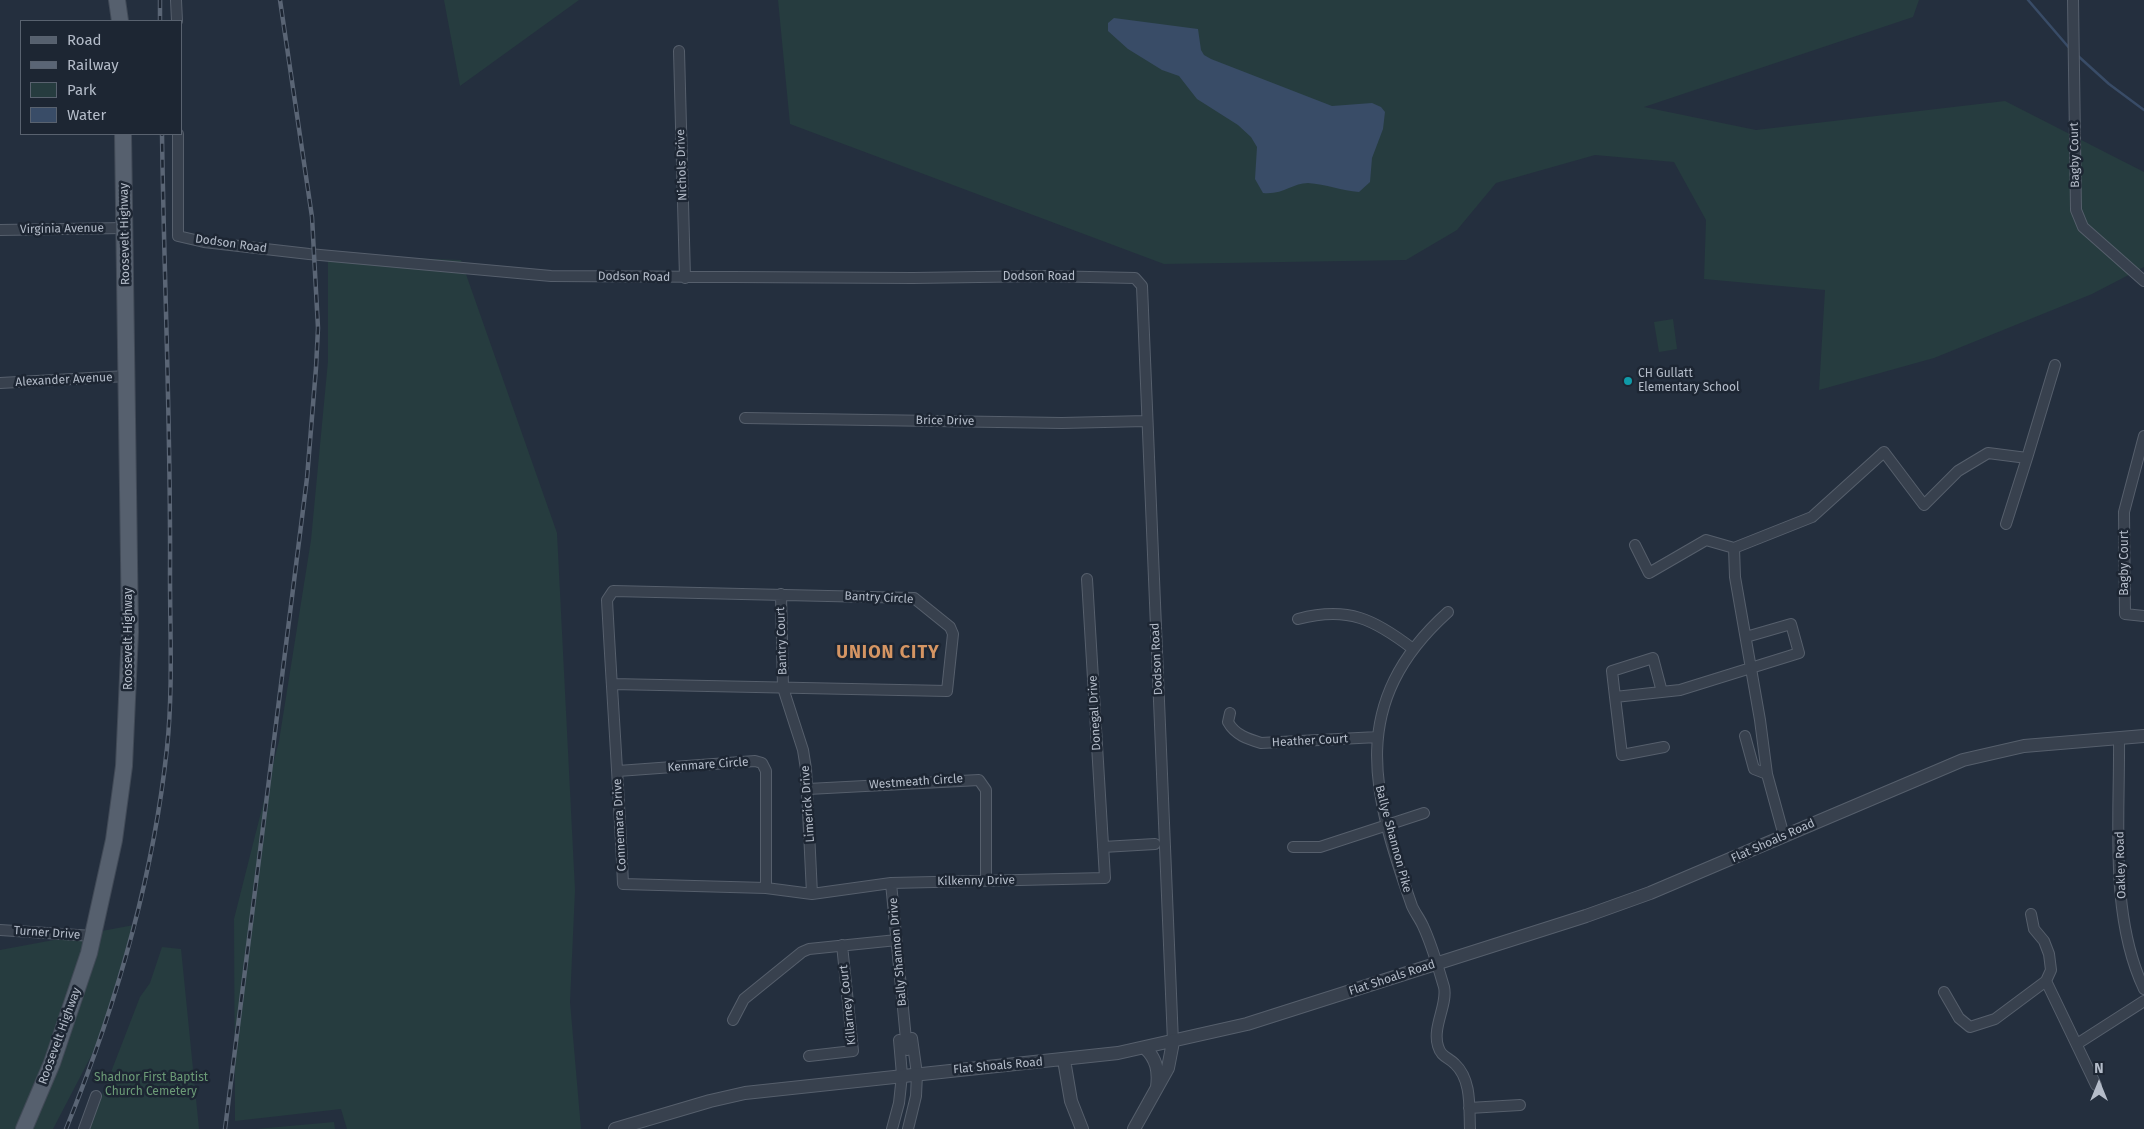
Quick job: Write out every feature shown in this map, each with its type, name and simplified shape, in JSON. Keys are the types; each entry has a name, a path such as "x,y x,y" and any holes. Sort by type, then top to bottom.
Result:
{"main road":[{"path":"116,0 120,20"},
{"name":"Roosevelt Highway","path":"24,1129 55,1055 93,936 116,832 124,766 129,704 130,632 123,135"}],"street":[{"path":"176,0 177,20"},
{"name":"Bagby Court","path":"2073,0 2076,210 2083,227 2144,281"},
{"name":"Nichols Drive","path":"679,51 685,278"},
{"name":"Dodson Road","path":"178,135 178,236 204,242 309,254 551,276 685,278 1044,276 1135,278 1142,286 1146,421 1173,1042"},
{"name":"Virginia Avenue","path":"0,230 124,228"},
{"path":"2006,524 2055,365"},
{"name":"Alexander Avenue","path":"0,383 127,376"},
{"name":"Brice Drive","path":"745,418 1062,424 1146,421"},
{"name":"Bagby Court","path":"2144,436 2124,512 2124,569 2125,614 2144,616"},
{"path":"1635,545 1649,573 1706,540 1734,548 1812,517 1884,452 1924,505 1958,471 1988,453 2027,458"},
{"path":"1734,548 1735,577 1767,774 1784,836"},
{"name":"Donegal Drive","path":"1088,579 1103,847"},
{"name":"Bantry Circle","path":"613,591 914,598 950,627 953,634 947,691 612,684 608,600 609,594 613,591"},
{"name":"Bantry Court","path":"781,594 783,688"},
{"name":"Ballye Shannon Pike","path":"1448,612 1413,649 1388,694 1378,737 1377,782 1387,826 1413,909 1423,926 1445,990 1436,1033 1437,1044 1441,1055 1455,1064 1464,1075 1468,1087 1470,1129"},
{"path":"1298,619 1328,613 1358,617 1385,628 1413,649"},
{"path":"1614,697 1680,690 1799,653 1791,624 1746,637"},
{"path":"1662,692 1653,658 1612,671 1622,755 1664,747"},
{"name":"Connemara Drive","path":"612,684 623,884 766,888"},
{"name":"Limerick Drive","path":"783,688 803,750 808,789 812,894"},
{"name":"Heather Court","path":"1230,714 1228,722 1232,729 1246,738 1261,743 1378,737"},
{"path":"1744,736 1754,768 1767,774"},
{"name":"Flat Shoals Road","path":"615,1129 632,1126 745,1093 902,1075 1064,1060 1145,1048 1247,1024 1650,893 1963,760 2024,746 2144,736"},
{"name":"Oakley Road","path":"2119,738 2122,916 2131,958 2144,989"},
{"name":"Kenmare Circle","path":"618,771 755,761 762,764 766,771 766,888"},
{"name":"Westmeath Circle","path":"808,789 979,780 986,790 986,881"},
{"path":"1293,847 1320,847 1424,813"},
{"path":"1103,847 1155,844"},
{"name":"Kilkenny Drive","path":"766,888 812,894 891,883 1105,878 1103,847"},
{"name":"Bally Shannon Drive","path":"891,883 904,1020 898,1029 917,1074 916,1096 908,1129"},
{"path":"1944,992 1959,1018 1970,1027 1995,1019 2046,981 2051,970 2049,954 2044,941 2034,928 2031,914"},
{"name":"Turner Drive","path":"0,930 93,936"},
{"path":"734,1020 744,999 802,952 809,949 896,940"},
{"name":"Killarney Court","path":"809,1056 853,1051 842,945"},
{"path":"2046,981 2096,1085"},
{"path":"2077,1044 2144,1001"},
{"path":"1134,1129 1168,1068 1173,1042"},
{"path":"1145,1048 1152,1055 1157,1066 1156,1092"},
{"name":"Bally Shannon Drive","path":"892,1129 899,1103 907,1050"},
{"path":"1064,1060 1071,1102 1082,1129"},
{"path":"84,1129 96,1096"},
{"path":"1469,1108 1520,1105"}],"green space":[{"path":"444,0 579,0 460,86"},
{"path":"778,0 1919,0 1913,17 1644,107 1756,130 2005,101 2144,172 2144,267 2092,294 1934,358 1819,390 1825,290 1704,279 1706,220 1674,162 1595,155 1496,183 1457,230 1406,260 1164,264 790,124"},
{"path":"328,255 461,260 557,533 575,890 570,1002 581,1129 347,1129 341,1109 235,1121 234,919 279,741 311,540 328,361"},
{"path":"1673,319 1677,349 1659,352 1654,322"},
{"path":"134,925 101,1037 53,1129 0,1129 0,950"},
{"name":"Shadnor First Baptist Church Cemetery","path":"162,947 181,949 199,1129 89,1129 140,997 150,983"},
{"path":"334,1122 335,1129 256,1129"}],"water":[{"path":"1114,18 1198,29 1201,50 1204,55 1211,59 1332,106 1372,103 1381,107 1385,112 1383,129 1372,158 1370,182 1359,192 1308,183 1282,191 1263,193 1255,179 1257,147 1251,137 1238,125 1197,99 1179,76 1162,70 1128,49 1108,31 1108,23"}],"waterway":[{"path":"2028,0 2071,50"},
{"path":"2077,55 2109,84 2144,110"}],"railway":[{"path":"160,0 160,20"},
{"path":"225,1129 307,478 318,328 312,217 280,0"},
{"path":"66,1129 101,1036 130,942 152,846 167,748 171,684 170,520 162,135"}],"place":[{"name":"CH Gullatt Elementary School","path":"1628,381"}],"district":[{"name":"UNION CITY","path":"888,653"}]}
